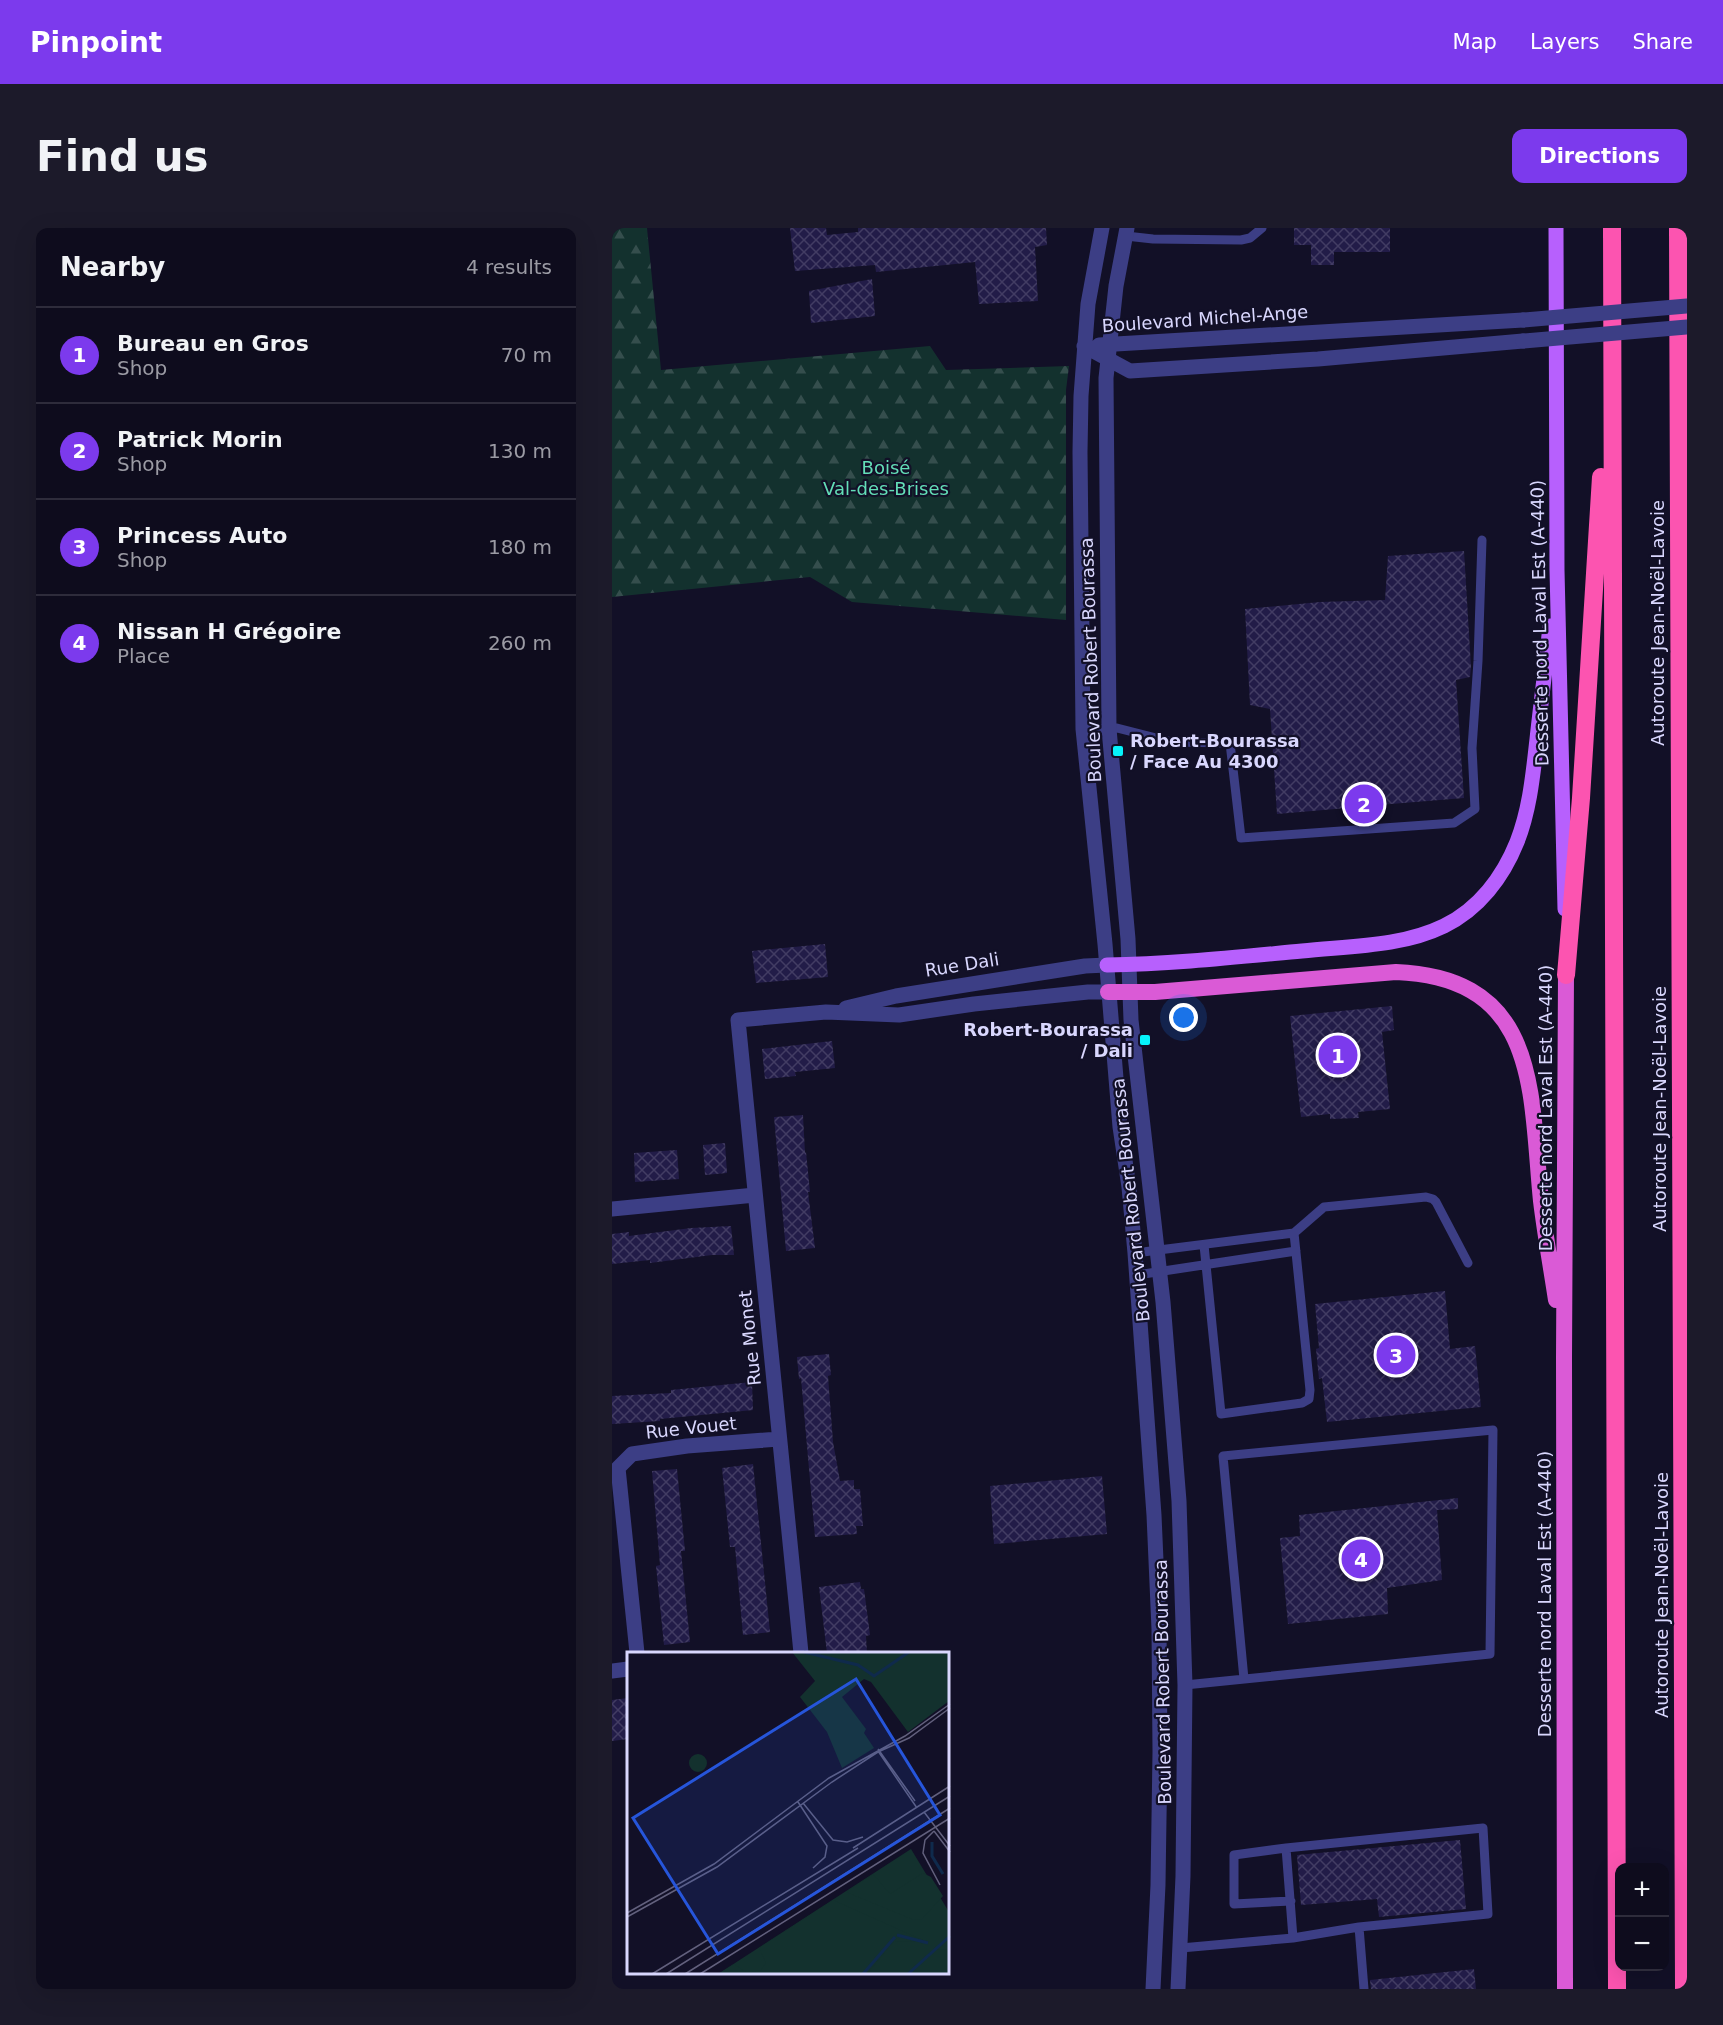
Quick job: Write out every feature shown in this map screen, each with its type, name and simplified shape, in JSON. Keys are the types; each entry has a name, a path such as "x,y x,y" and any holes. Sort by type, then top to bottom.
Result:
{"highway":[{"path":"1612,228 1617,1989"},
{"name":"Autoroute Jean-Noël-Lavoie","path":"1678,228 1684,1989"},
{"path":"1566,975 1581,798 1612,304"},
{"path":"1108,992 1155,992 1396,972 1424,974 1450,980 1466,987 1485,1000 1512,1034 1527,1075 1541,1201 1564,1357"},
{"name":"Desserte nord Laval Est (A-440)","path":"1566,975 1564,1357 1566,1989"}],"main road":[{"name":"Desserte nord Laval Est (A-440)","path":"1556,228 1557,570 1566,975"},
{"path":"1107,965 1155,964 1391,942 1436,930 1455,920 1473,906 1490,889 1504,868 1525,818 1534,765 1557,570"}],"street":[{"name":"Boulevard Robert Bourassa","path":"1102,228 1090,288 1084,346 1080,452 1083,729 1107,965 1119,1115 1136,1253 1150,1454 1159,1629 1159,1839 1153,1989"},
{"name":"Boulevard Robert Bourassa","path":"1126,232 1107,352 1105,424 1109,729 1139,1098 1149,1165 1176,1463 1185,1685 1185,1792 1178,1989"},
{"name":"Boulevard Michel-Ange","path":"1084,346 1107,352 1687,306"},
{"name":"Boulevard Michel-Ange","path":"1107,352 1130,371 1330,358 1687,327"},
{"name":"Rue Dali","path":"826,1012 896,996 1085,966 1107,965"},
{"name":"Rue Dali","path":"738,1020 826,1012 898,1015 974,1004 1108,992"},
{"name":"Rue Monet","path":"738,1020 801,1652"},
{"path":"612,1209 755,1196"},
{"name":"Rue Vouet","path":"637,1652 618,1468 632,1454 687,1446 779,1439"},
{"path":"612,1671 627,1669"}],"lane":[{"path":"1126,232 1152,239 1241,240 1250,238 1262,228"},
{"path":"1083,729 1117,728 1172,742 1230,743 1241,838 1454,823 1475,809 1472,748 1478,661 1482,540"},
{"path":"1136,1253 1293,1233 1324,1207 1426,1197 1436,1202 1468,1263"},
{"path":"1204,1245 1221,1413 1302,1403 1309,1399 1310,1390 1293,1233"},
{"path":"1137,1275 1296,1251"},
{"path":"1185,1685 1490,1654 1493,1430 1223,1456 1244,1679"},
{"path":"1181,1948 1293,1938 1359,1927 1488,1914 1483,1828 1234,1855 1234,1904 1291,1901"},
{"path":"1286,1848 1293,1938"},
{"path":"1359,1927 1364,1989"}],"green space":[{"name":"Boisé Val-des-Brises","path":"612,228 647,228 661,370 930,346 946,370 1069,366 1066,390 1066,620 852,602 810,577 612,597"}],"building":[{"path":"790,228 826,228 827,235 858,232 858,228 1046,228 1047,245 1035,247 1038,301 979,304 975,262 876,272 875,265 795,271"},
{"path":"1294,228 1390,228 1390,252 1334,252 1334,265 1311,265 1311,245 1294,245"},
{"path":"872,279 875,316 811,323 809,291"},
{"path":"1464,551 1471,667 1470,677 1456,680 1464,798 1379,805 1379,811 1347,813 1347,808 1277,814 1270,709 1250,705 1245,609 1320,602 1385,600 1388,556"},
{"path":"825,944 828,977 756,983 752,951"},
{"path":"1392,1006 1394,1030 1382,1032 1390,1109 1358,1112 1359,1118 1330,1119 1330,1114 1301,1117 1290,1016"},
{"path":"832,1041 835,1068 795,1072 796,1076 765,1079 762,1049"},
{"path":"803,1115 810,1192 808,1192 815,1248 786,1251 774,1117"},
{"path":"725,1143 727,1173 705,1175 703,1145"},
{"path":"677,1150 679,1179 635,1182 634,1153"},
{"path":"731,1226 734,1255 612,1264 612,1234 629,1232 629,1236 691,1228"},
{"path":"1445,1291 1450,1349 1475,1346 1481,1407 1327,1422 1322,1378 1319,1379 1315,1304"},
{"path":"829,1354 831,1375 828,1376 833,1442 840,1481 854,1480 854,1489 860,1489 863,1526 856,1526 857,1534 815,1537 801,1378 799,1379 797,1357"},
{"path":"752,1382 753,1410 612,1424 612,1396 671,1393 671,1390"},
{"path":"753,1464 770,1632 743,1635 735,1547 730,1547 722,1468"},
{"path":"677,1469 685,1551 681,1551 690,1642 664,1645 656,1566 660,1565 652,1471"},
{"path":"1102,1476 1107,1534 994,1544 990,1486"},
{"path":"1458,1498 1458,1509 1437,1510 1442,1580 1387,1588 1388,1614 1288,1624 1280,1538 1300,1536 1299,1515"},
{"path":"860,1582 861,1589 864,1589 870,1635 866,1636 867,1652 827,1652 819,1587"},
{"path":"627,1698 627,1739 612,1741 612,1700"},
{"path":"1460,1840 1466,1909 1379,1917 1377,1899 1301,1905 1297,1855"},
{"path":"1474,1969 1476,1989 1371,1989 1370,1980"}],"place":[{"name":"Robert-Bourassa / Face Au 4300","path":"1118,751"},
{"name":"Patrick Morin","path":"1364,804"},
{"name":"Robert-Bourassa / Dali","path":"1145,1040"},
{"name":"Bureau en Gros","path":"1338,1055"},
{"name":"Princess Auto","path":"1396,1355"},
{"name":"Nissan H Grégoire","path":"1361,1559"}]}
